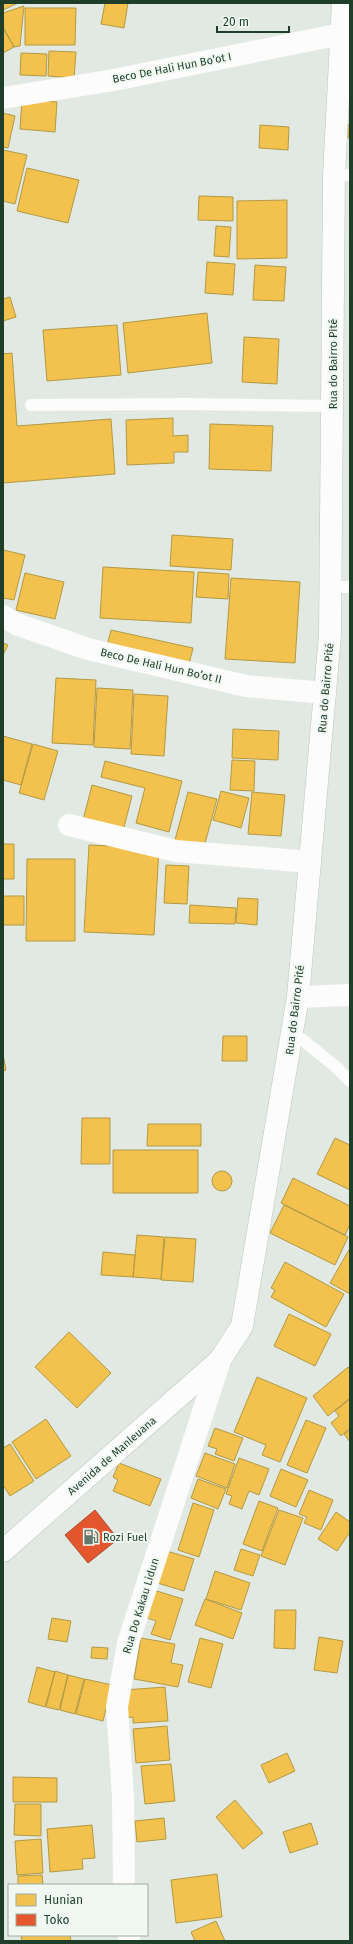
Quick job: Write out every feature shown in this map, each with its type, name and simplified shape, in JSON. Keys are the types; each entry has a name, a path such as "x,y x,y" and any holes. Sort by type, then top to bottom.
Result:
{"main road":[{"name":"Rua do Bairro Pité","path":"220,1360 242,1326 294,1033 330,635 341,587 333,406 342,175 341,34 343,3"},
{"name":"Beco De Hali Hun Bo’ot I","path":"3,98 114,80 341,34"},
{"name":"Beco De Hali Hun Bo’ot II","path":"3,616 16,624 88,650 246,686 325,693"},
{"path":"69,826 176,851 310,862"},
{"path":"298,997 350,995"},
{"name":"Avenida de Manleuana","path":"3,1551 220,1360"},
{"name":"Rua Do Kakau Lidun","path":"124,1884 123,1795 117,1707 128,1643 220,1360"}],"lane":[{"path":"31,406 186,404 333,406"},
{"path":"294,1033 336,1067 350,1081"}],"building: Hunian":[{"path":"3,3 18,3 3,10"},
{"path":"105,3 128,3 124,28 101,24"},
{"path":"24,6 20,46 14,47 3,27 3,13"},
{"path":"25,8 76,8 75,45 25,45"},
{"path":"3,28 14,47 3,53"},
{"path":"49,51 76,52 74,78 48,76"},
{"path":"21,53 47,54 46,76 20,75"},
{"path":"22,99 57,102 55,132 20,129"},
{"path":"3,113 15,116 8,148 3,147"},
{"path":"260,125 289,127 288,150 259,148"},
{"path":"348,125 350,125 350,138 348,138"},
{"path":"3,150 27,155 15,204 3,201"},
{"path":"27,168 79,180 68,223 17,211"},
{"path":"199,196 233,197 233,221 198,220"},
{"path":"287,200 287,258 237,259 237,201"},
{"path":"216,226 231,227 229,257 214,256"},
{"path":"207,262 235,264 233,295 205,293"},
{"path":"255,265 286,267 284,301 253,300"},
{"path":"10,297 16,317 3,321 3,299"},
{"path":"207,313 212,363 128,373 123,323"},
{"path":"117,325 121,375 47,381 43,330"},
{"path":"244,337 279,339 277,384 242,382"},
{"path":"12,353 17,426 111,419 115,474 3,483 3,354"},
{"path":"173,418 173,436 188,435 188,452 174,452 174,463 127,465 126,420"},
{"path":"210,424 273,426 271,471 209,469"},
{"path":"172,535 233,539 231,570 170,566"},
{"path":"3,550 25,555 14,600 3,598"},
{"path":"103,567 194,572 191,623 100,618"},
{"path":"198,572 229,574 228,599 196,597"},
{"path":"25,573 64,582 55,619 16,610"},
{"path":"231,578 300,582 295,663 225,659"},
{"path":"111,630 193,648 188,668 106,650"},
{"path":"3,643 8,645 3,655"},
{"path":"56,678 96,680 93,745 52,743"},
{"path":"97,688 133,690 130,749 94,747"},
{"path":"134,694 168,696 164,756 131,754"},
{"path":"233,729 279,731 278,760 232,758"},
{"path":"3,736 32,744 21,785 3,780"},
{"path":"33,744 58,751 44,800 19,793"},
{"path":"232,760 255,761 254,791 230,790"},
{"path":"105,761 182,781 169,832 136,823 145,788 101,777"},
{"path":"92,785 132,796 123,831 83,820"},
{"path":"221,791 249,798 241,828 213,820"},
{"path":"188,792 217,799 204,847 175,840"},
{"path":"252,792 285,795 281,836 248,834"},
{"path":"3,844 14,844 14,879 3,879"},
{"path":"89,845 159,848 154,935 84,932"},
{"path":"27,859 75,859 75,941 26,941"},
{"path":"166,865 189,866 187,904 164,903"},
{"path":"3,896 24,896 24,925 3,925"},
{"path":"238,898 258,899 257,925 236,923"},
{"path":"190,905 236,908 235,924 189,923"},
{"path":"223,1036 247,1036 247,1061 222,1061"},
{"path":"3,1054 6,1070 3,1071"},
{"path":"82,1118 110,1118 110,1164 81,1164"},
{"path":"148,1124 201,1124 201,1146 147,1146"},
{"path":"335,1138 350,1145 350,1190 317,1174"},
{"path":"113,1150 198,1150 198,1193 113,1193"},
{"path":"218,1171 226,1171 232,1177 232,1185 226,1191 218,1191 212,1185 212,1177"},
{"path":"293,1178 350,1206 350,1224 345,1235 281,1203"},
{"path":"284,1205 348,1237 335,1265 270,1233"},
{"path":"137,1235 164,1237 161,1279 133,1277"},
{"path":"165,1237 196,1239 193,1282 161,1280"},
{"path":"350,1248 350,1294 330,1283"},
{"path":"103,1252 135,1255 133,1277 101,1275"},
{"path":"285,1262 344,1294 326,1327 271,1297 275,1290 271,1288"},
{"path":"289,1314 331,1334 315,1366 274,1346"},
{"path":"69,1332 111,1373 77,1408 35,1367"},
{"path":"348,1367 350,1370 350,1398 328,1416 313,1396"},
{"path":"257,1377 307,1398 280,1462 262,1455 266,1445 234,1432"},
{"path":"350,1399 350,1428 341,1436 331,1423 339,1416 335,1411"},
{"path":"46,1419 71,1456 36,1479 12,1442"},
{"path":"306,1420 326,1428 307,1473 287,1465"},
{"path":"215,1428 243,1438 234,1461 215,1454 217,1449 208,1446"},
{"path":"350,1430 350,1442 344,1434"},
{"path":"10,1444 34,1481 10,1496 3,1485 3,1448"},
{"path":"205,1453 235,1464 227,1488 196,1476"},
{"path":"239,1458 269,1469 259,1495 249,1491 242,1509 229,1504 232,1496 226,1494"},
{"path":"119,1463 161,1479 150,1506 113,1491 118,1480 113,1477"},
{"path":"281,1469 308,1480 296,1507 270,1496"},
{"path":"198,1479 226,1489 218,1509 191,1498"},
{"path":"309,1490 333,1500 321,1530 304,1523 307,1517 299,1514"},
{"path":"259,1501 278,1508 262,1551 243,1544"},
{"path":"193,1503 214,1510 199,1557 178,1550"},
{"path":"279,1510 303,1518 285,1565 261,1556"},
{"path":"336,1512 350,1522 350,1532 337,1551 318,1539"},
{"path":"241,1549 260,1555 253,1576 234,1570"},
{"path":"163,1550 194,1559 184,1591 154,1582"},
{"path":"215,1571 250,1583 241,1610 206,1599"},
{"path":"150,1589 183,1599 170,1640 151,1634 156,1621 142,1616"},
{"path":"205,1599 242,1613 233,1639 195,1625"},
{"path":"275,1610 296,1610 295,1649 274,1648"},
{"path":"52,1618 71,1621 67,1642 48,1639"},
{"path":"319,1637 343,1641 337,1673 314,1670"},
{"path":"141,1638 175,1644 171,1663 183,1665 178,1687 134,1679"},
{"path":"200,1638 223,1644 211,1688 188,1682"},
{"path":"92,1647 108,1648 107,1659 91,1658"},
{"path":"37,1667 55,1672 45,1707 28,1702"},
{"path":"55,1671 68,1675 59,1710 46,1707"},
{"path":"68,1675 84,1679 75,1714 60,1710"},
{"path":"85,1679 112,1685 103,1721 76,1714"},
{"path":"165,1687 168,1721 133,1723 133,1717 126,1718 124,1690"},
{"path":"167,1726 170,1760 136,1763 133,1729"},
{"path":"287,1753 295,1771 269,1783 261,1765"},
{"path":"171,1764 175,1801 145,1804 141,1766"},
{"path":"13,1777 57,1778 57,1802 13,1802"},
{"path":"235,1800 263,1833 243,1849 216,1817"},
{"path":"15,1804 41,1804 41,1836 14,1835"},
{"path":"164,1818 166,1839 137,1842 135,1821"},
{"path":"311,1823 318,1844 290,1853 283,1832"},
{"path":"92,1825 95,1858 82,1859 83,1869 50,1872 47,1829"},
{"path":"41,1839 43,1873 17,1875 15,1841"},
{"path":"217,1874 222,1917 176,1923 171,1880"},
{"path":"42,1875 43,1884 18,1884 18,1876"},
{"path":"216,1921 225,1941 195,1941 191,1932"},
{"path":"21,1936 70,1936 71,1941 22,1941"}],"building: Toko":[{"name":"Rozi Fuel","path":"95,1510 118,1539 88,1563 65,1535"}],"place":[{"name":"Rozi Fuel","path":"91,1537"}]}
